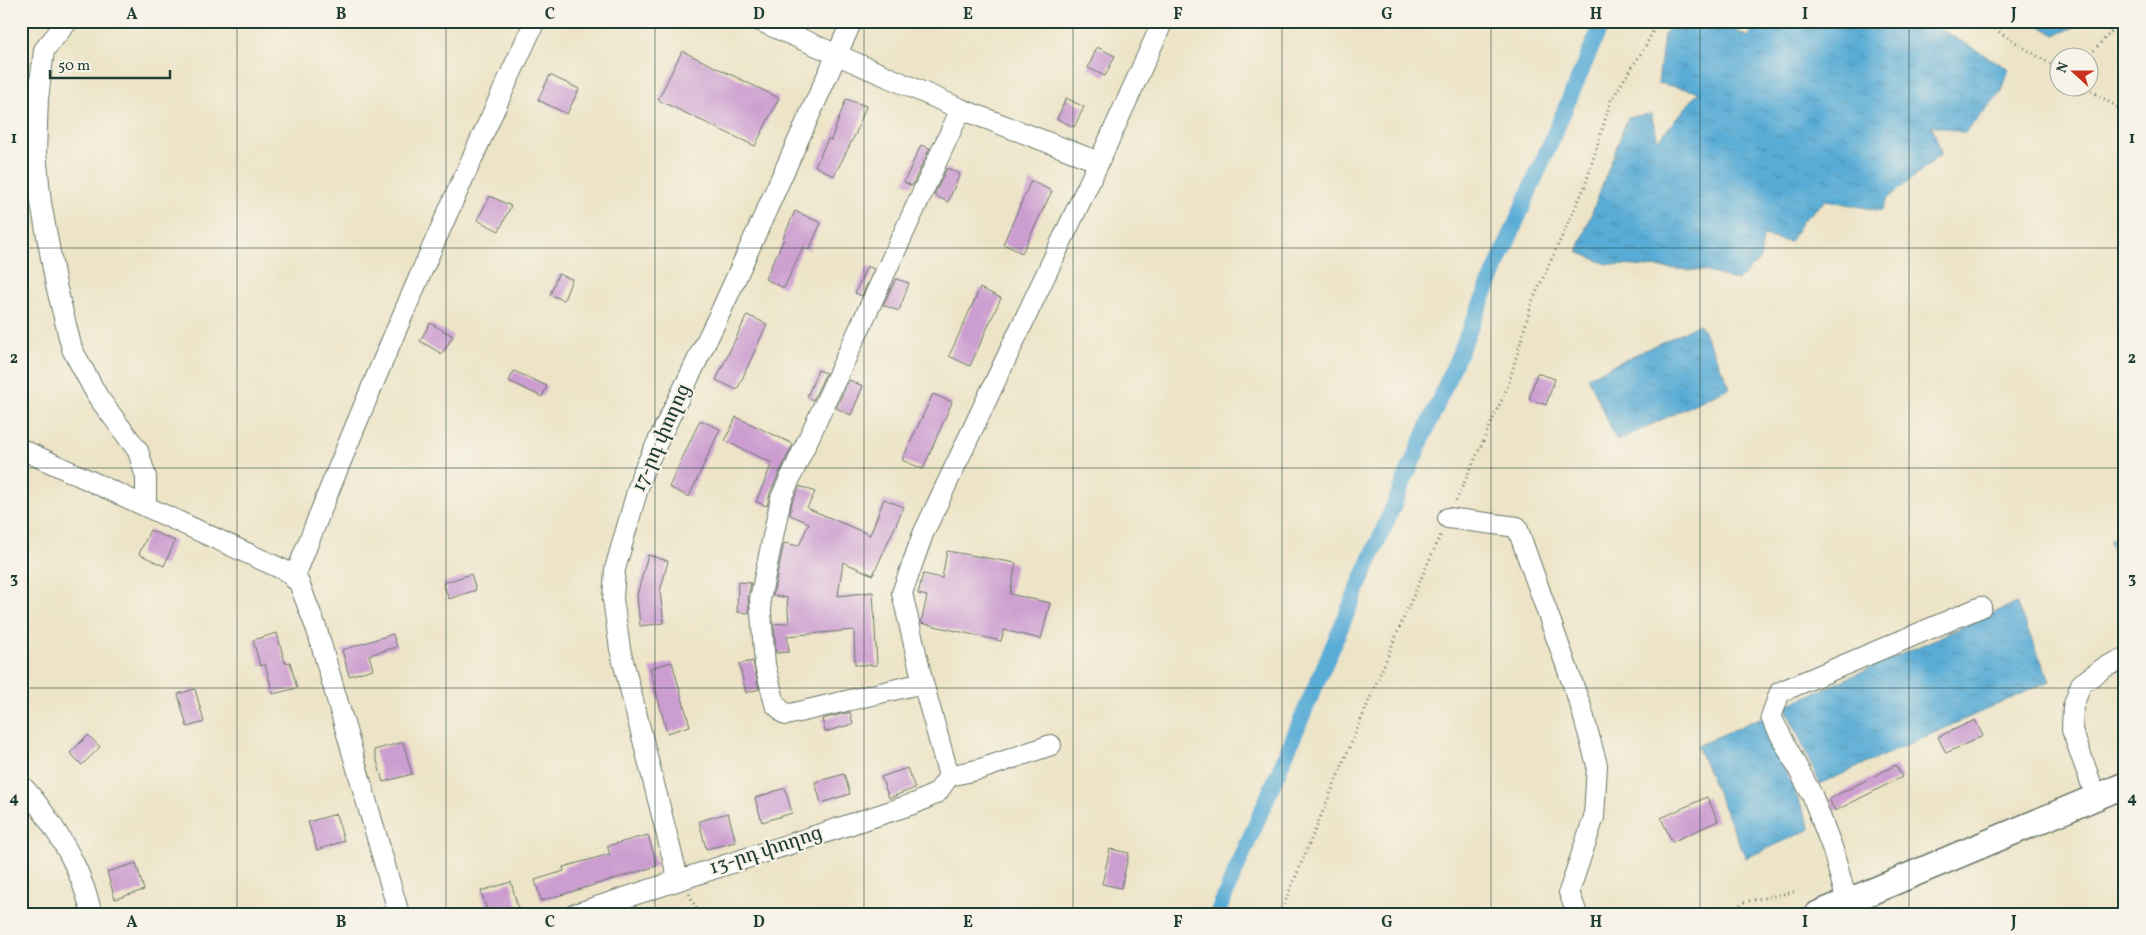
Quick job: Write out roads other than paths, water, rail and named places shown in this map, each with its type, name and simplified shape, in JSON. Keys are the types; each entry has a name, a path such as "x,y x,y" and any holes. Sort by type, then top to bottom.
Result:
{"main road":[{"path":"1818,914 2125,785"}],"street":[{"path":"68,21 44,50 38,99 36,153 41,203 56,285 72,349 98,397 138,451 146,477 146,505"},
{"path":"294,579 334,477 469,164 535,21"},
{"path":"760,21 961,109 1099,162"},
{"name":"17-րդ փողոց","path":"678,879 620,649 613,599 616,569 642,474 721,311 852,21"},
{"path":"1051,745 981,769 949,776 923,683 902,594 923,534 1099,162 1163,21"},
{"path":"923,683 786,715 776,704 765,665 760,599 781,498 961,109"},
{"path":"21,448 286,571 299,583 317,630 399,914"},
{"path":"1448,518 1517,527 1581,707 1597,765 1594,817 1569,892 1577,914"},
{"path":"1847,902 1834,850 1812,796 1771,717 1780,692 1980,607"},
{"path":"2096,797 2072,730 2073,707 2081,684 2105,667 2125,658"},
{"name":"13-րդ փողոց","path":"575,914 916,803 937,792 949,776"},
{"path":"21,785 32,795 70,852 84,883 92,914"}],"water":[{"path":"1676,21 1716,21 1748,37 1759,21 1926,21 2009,69 2002,91 1965,133 1932,125 1941,154 1886,200 1882,211 1826,200 1802,221 1790,242 1763,236 1760,259 1738,281 1705,271 1607,264 1577,252 1628,117 1651,114 1658,140 1699,92 1658,83 1664,34"},
{"path":"2032,21 2090,21 2055,35"},
{"path":"1700,324 1730,387 1617,441 1588,377"},
{"path":"2125,534 2125,576 2109,541"},
{"path":"2016,603 2050,681 1820,784 1785,706"},
{"path":"1762,717 1811,829 1746,858 1697,746"}],"waterway":[{"path":"1217,914 1603,21"}]}
